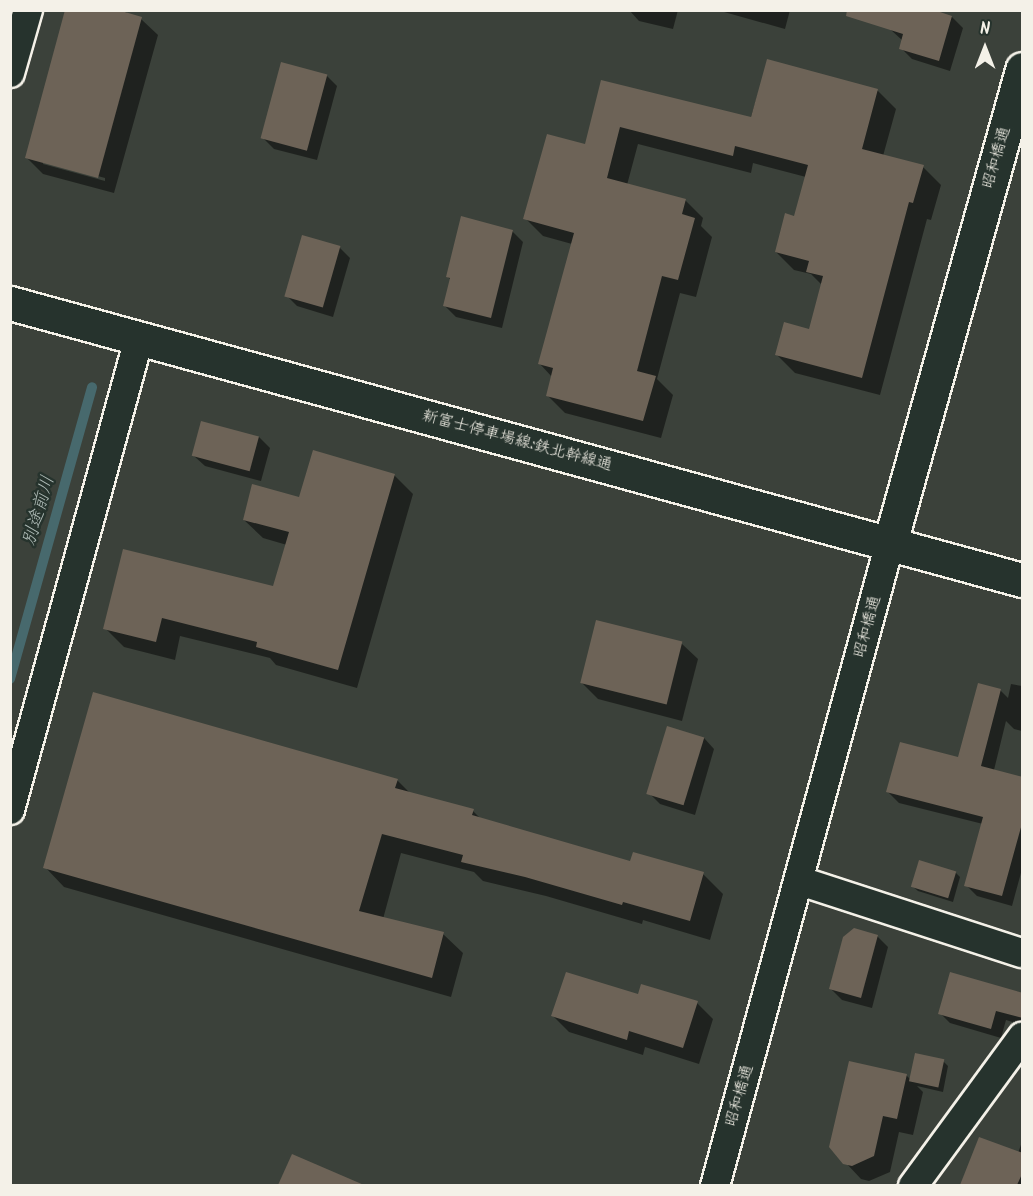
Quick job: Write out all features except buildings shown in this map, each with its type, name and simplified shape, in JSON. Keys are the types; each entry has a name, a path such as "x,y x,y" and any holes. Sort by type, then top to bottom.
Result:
{"main road":[{"name":"昭和橋通","path":"890,543 1023,69"},
{"name":"新富士停車場線:鉄北幹線通","path":"10,303 1023,580"}],"street":[{"path":"10,73 28,10"},
{"path":"10,810 21,732 139,339"},
{"name":"昭和橋通","path":"715,1185 800,881 890,543"},
{"path":"800,881 1023,953"},
{"path":"913,1185 1023,1037"}],"waterway":[{"name":"別途前川","path":"10,679 92,387"}]}
